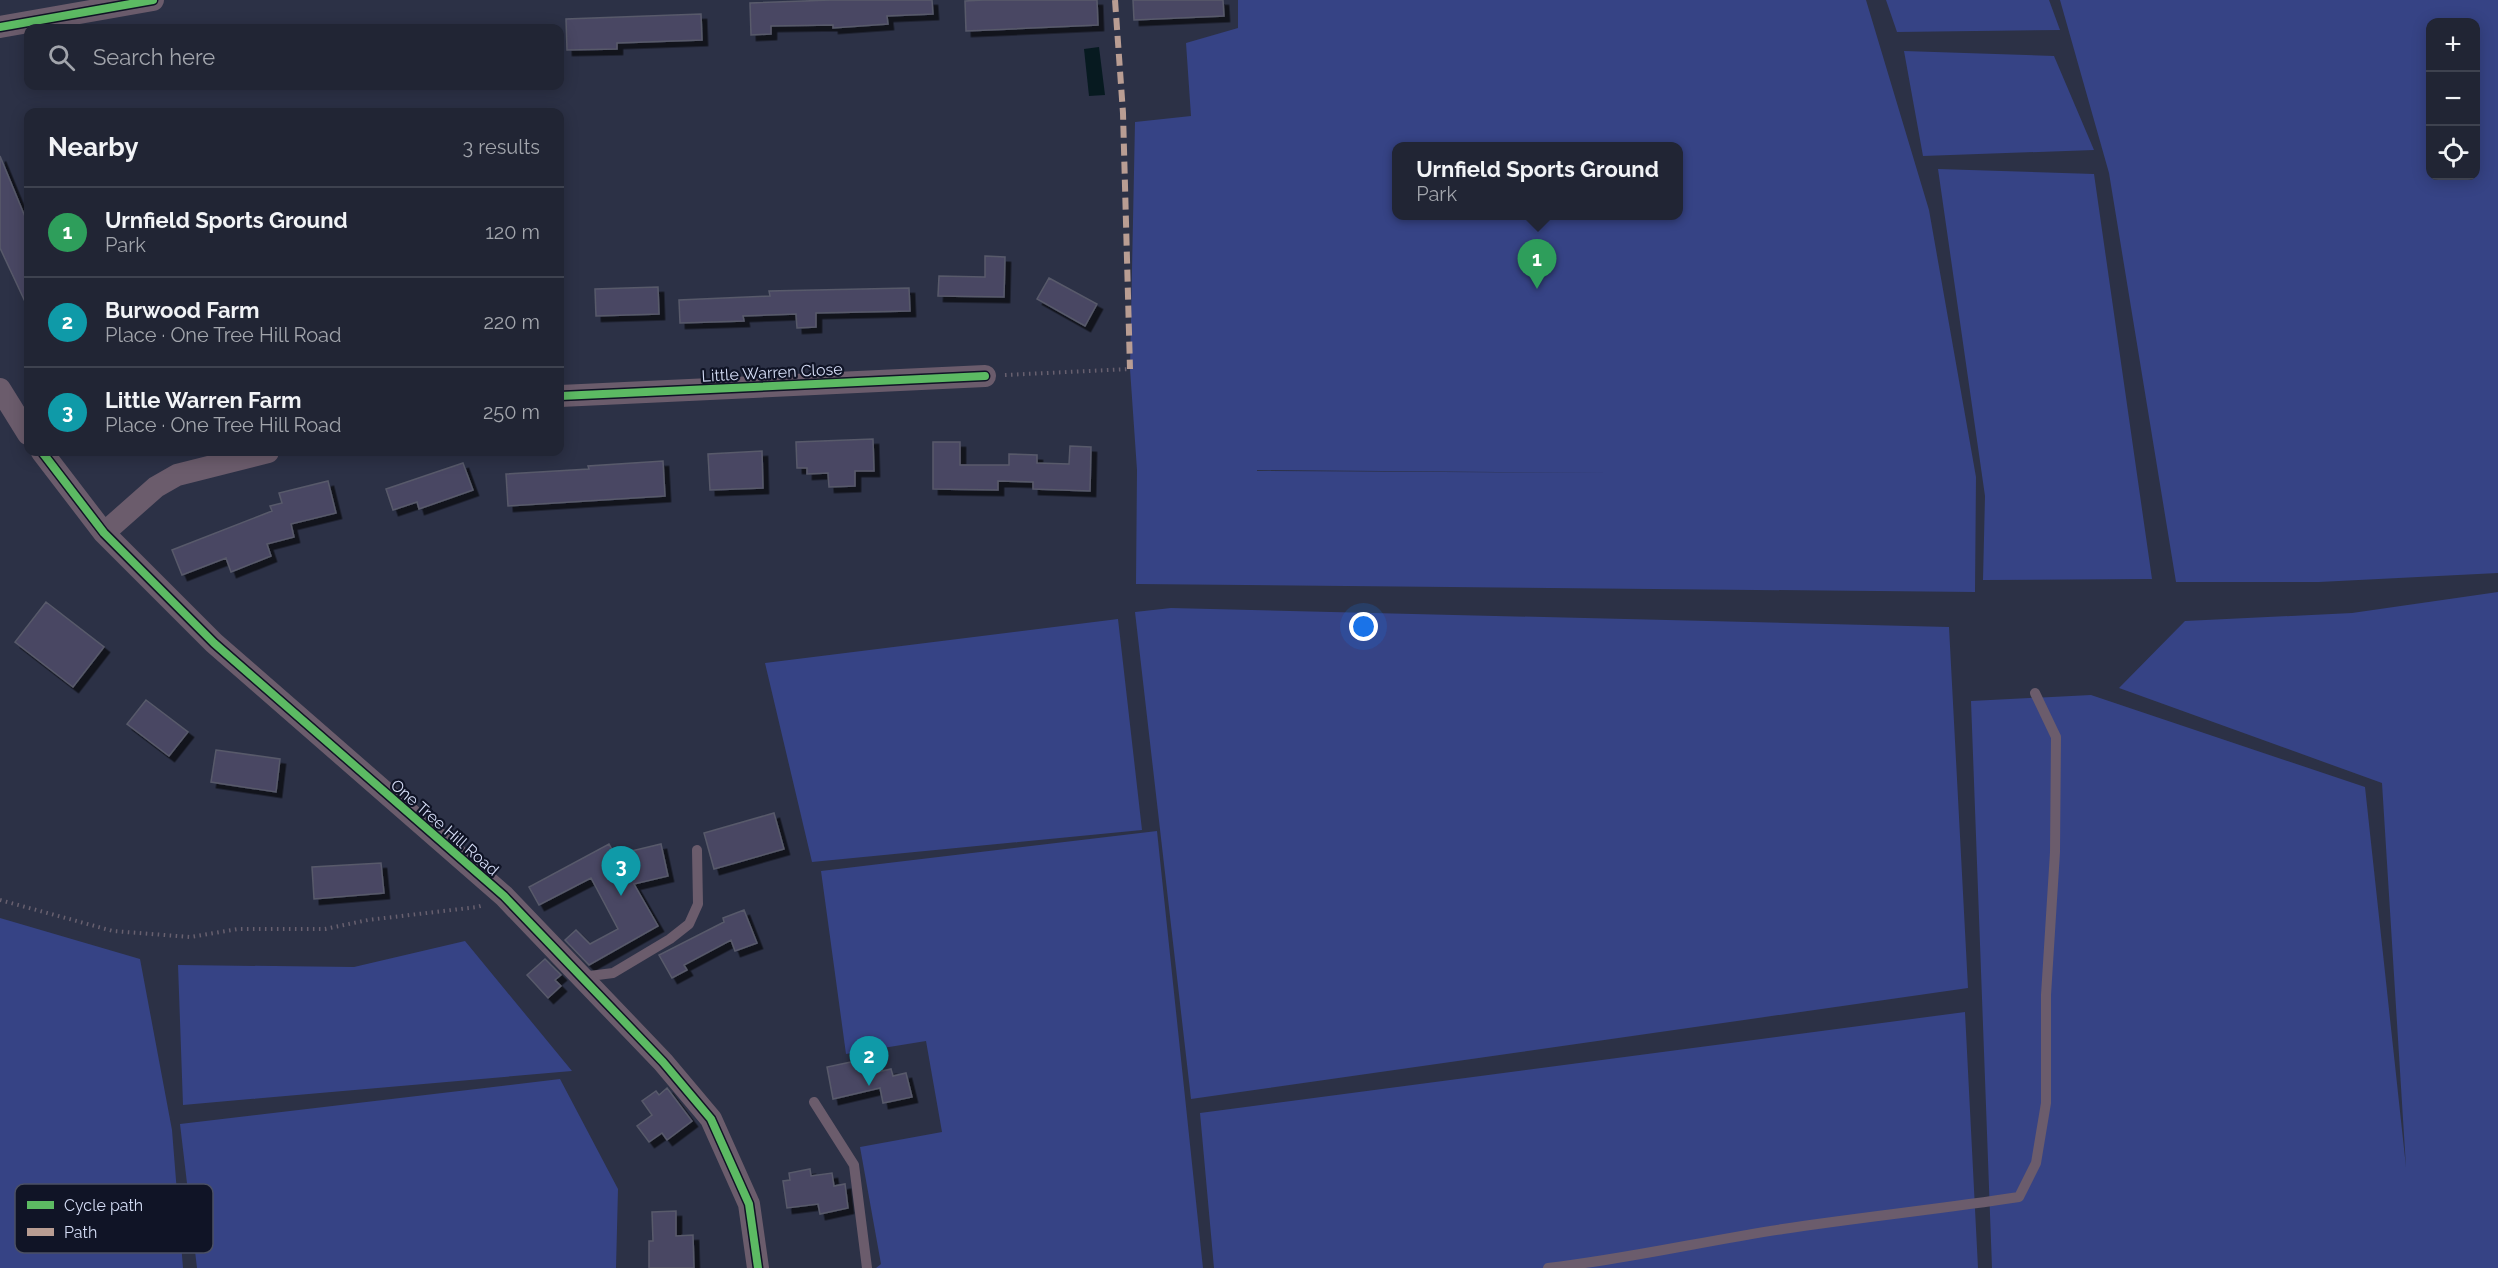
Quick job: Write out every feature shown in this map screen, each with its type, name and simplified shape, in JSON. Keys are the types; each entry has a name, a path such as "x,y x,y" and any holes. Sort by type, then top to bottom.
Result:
{"street":[{"path":"0,27 153,0"},
{"name":"Little Warren Close","path":"564,396 985,376"},
{"path":"0,389 24,428"},
{"name":"One Tree Hill Road","path":"45,456 104,533 214,643 504,896 663,1062 711,1119 749,1204 758,1268"},
{"path":"104,533 156,487 177,475 252,456"}],"lane":[{"path":"1548,1268 1599,1262 1783,1229 2019,1197 2036,1163 2046,1103 2046,994 2055,852 2056,737 2035,693"},
{"path":"582,977 613,973 670,939 689,924 698,904 697,850"},
{"path":"814,1102 854,1166 867,1268"}],"path":[{"path":"985,376 1130,369"},
{"path":"0,900 113,931 190,937 238,929 325,929 368,920 477,908 504,896"}],"shaded area":[{"path":"1238,0 1866,0 1929,210 1976,477 1975,592 1136,584 1137,470 1130,369 1135,122 1191,116 1186,43 1238,28","holes":["1257,470 1616,473 1257,471"]},
{"path":"1886,0 2049,0 2060,30 1897,32"},
{"path":"2060,0 2498,0 2498,573 2319,582 2176,582 2109,173"},
{"path":"1099,47 1105,95 1089,96 1084,49"},
{"path":"1904,51 2054,56 2094,150 1923,156"},
{"path":"1938,169 2094,174 2152,579 1983,580 1985,496"},
{"path":"2498,592 2498,1268 1992,1268 1971,701 2091,695 2365,787 2406,1167 2382,783 2119,688 2185,621 2352,613"},
{"path":"1171,608 1949,627 1968,988 1191,1099 1135,612"},
{"path":"1118,619 1142,830 812,862 765,663"},
{"path":"1157,831 1203,1268 876,1268 881,1264 860,1147 942,1132 926,1041 846,1054 821,871"},
{"path":"0,918 140,959 172,1130 176,1184 15,1184 15,1253 182,1253 183,1268 0,1268"},
{"path":"465,941 572,1071 183,1105 178,965 354,967"},
{"path":"1965,1012 1978,1268 1214,1268 1200,1113"},
{"path":"560,1079 618,1189 616,1268 197,1268 195,1253 213,1253 213,1184 187,1184 180,1124"}],"building":[{"path":"932,0 933,14 887,16 888,24 833,28 833,25 771,26 771,34 751,35 750,3"},
{"path":"1097,0 1098,25 966,31 965,1"},
{"path":"1133,0 1223,0 1224,16 1134,20"},
{"path":"701,14 702,40 617,43 617,49 567,50 566,19"},
{"path":"0,156 24,214 24,299 0,248"},
{"path":"985,256 1005,257 1004,297 938,296 939,276 985,277"},
{"path":"1049,278 1097,304 1085,326 1037,299"},
{"path":"658,287 659,314 596,316 595,289"},
{"path":"909,288 910,311 816,313 816,327 797,328 796,314 743,316 744,321 680,323 679,300 770,296 769,291"},
{"path":"873,439 874,471 855,471 855,486 829,487 828,473 807,474 807,468 797,468 796,442"},
{"path":"933,442 960,442 960,465 1009,465 1009,454 1037,455 1037,463 1069,464 1070,446 1091,447 1090,491 1033,489 1033,482 998,481 998,490 933,489"},
{"path":"762,451 763,488 710,490 708,454"},
{"path":"663,461 665,496 508,506 506,474 589,469 588,466"},
{"path":"463,463 473,490 419,509 417,502 393,510 386,489"},
{"path":"328,481 336,513 291,524 294,537 267,544 271,556 231,572 226,558 182,575 172,550 272,511 270,506 282,503 279,493"},
{"path":"46,602 104,647 73,687 15,642"},
{"path":"146,700 188,732 169,756 127,724"},
{"path":"216,750 280,759 276,792 211,782"},
{"path":"774,813 784,849 714,869 704,833"},
{"path":"609,844 615,855 661,844 668,876 634,884 658,926 589,965 565,940 576,930 590,944 618,929 591,878 539,905 529,887"},
{"path":"381,863 384,893 314,899 312,867"},
{"path":"744,910 757,943 735,951 731,940 684,965 687,970 672,978 659,955 724,922 723,918"},
{"path":"545,959 561,975 555,980 561,986 548,998 527,975"},
{"path":"870,1058 873,1073 891,1069 893,1076 906,1073 912,1097 883,1103 880,1088 833,1099 827,1067"},
{"path":"667,1088 692,1121 667,1140 662,1133 649,1142 637,1126 652,1115 642,1101 656,1091 659,1095"},
{"path":"810,1169 811,1176 832,1173 834,1186 845,1184 848,1208 820,1214 818,1204 787,1208 783,1181 790,1180 789,1173"},
{"path":"676,1211 676,1236 693,1235 694,1268 649,1268 649,1241 653,1241 652,1212"}],"marked path":[{"path":"1115,0 1123,113 1130,369"}],"cycle path":[{"path":"0,27 153,0"},
{"path":"564,396 985,376"},
{"path":"45,456 104,533 214,643 504,896 663,1062 711,1119 749,1204 758,1268"}],"place":[{"name":"Urnfield Sports Ground","path":"1537,289"},
{"name":"Little Warren Farm","path":"621,896"},
{"name":"Burwood Farm","path":"869,1086"}]}
